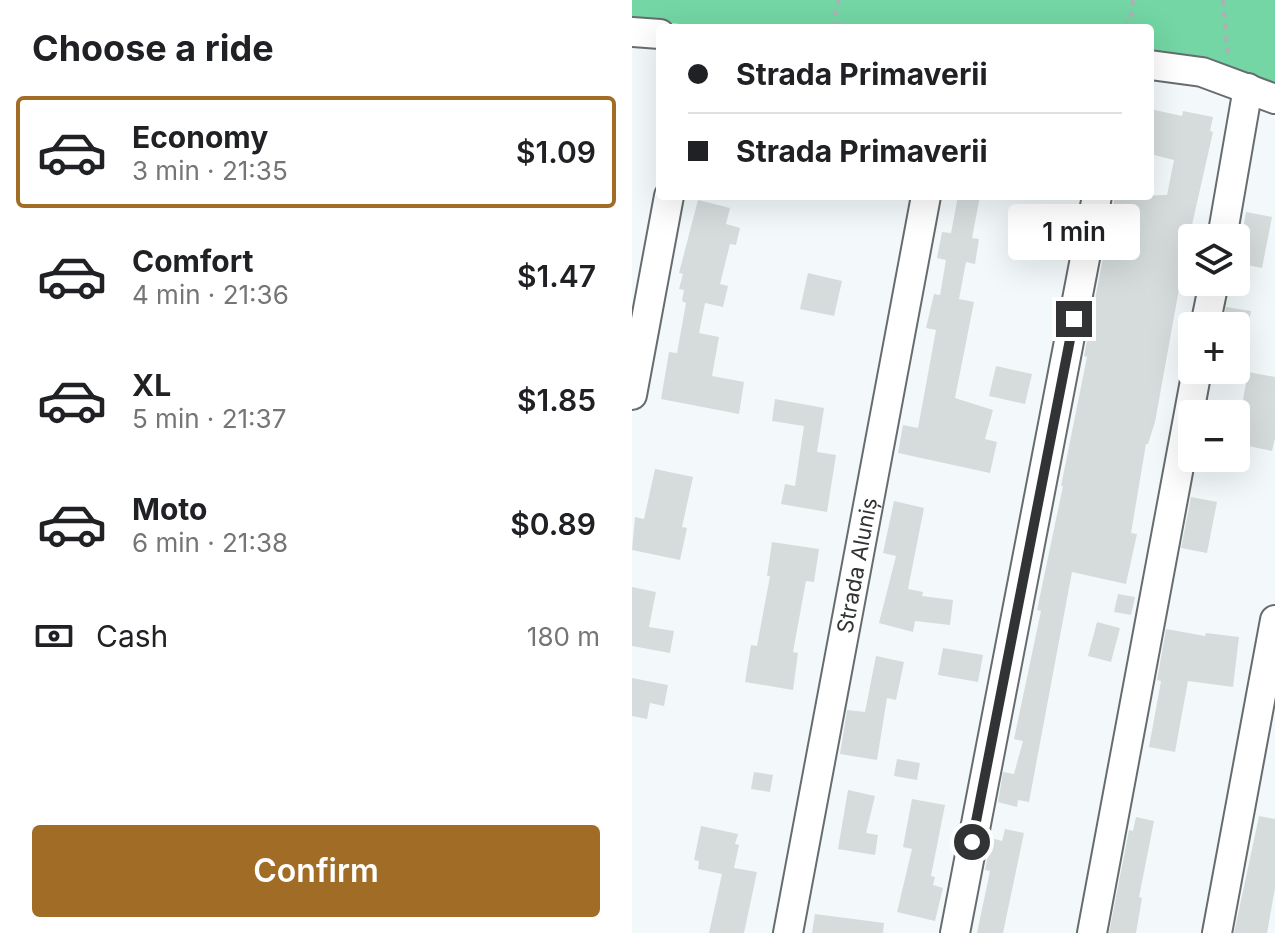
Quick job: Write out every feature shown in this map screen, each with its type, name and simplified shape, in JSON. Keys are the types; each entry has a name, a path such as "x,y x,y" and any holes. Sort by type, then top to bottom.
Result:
{"street":[{"path":"632,32 656,34"},
{"path":"1154,66 1202,72 1275,99"},
{"path":"1224,224 1239,84"},
{"path":"632,395 668,200"},
{"name":"Strada Aluniș","path":"788,933 925,200"},
{"path":"955,933 1096,200"},
{"path":"1092,933 1194,384"},
{"path":"1217,933 1275,620"}],"path":[{"path":"835,24 839,0"},
{"path":"1127,24 1133,0"},
{"path":"1223,0 1239,84"}],"green space":[{"path":"632,0 1275,0 1275,92 1154,60 1154,24 680,24 632,20"}],"building":[{"path":"1154,110 1182,116 1183,111 1213,117 1210,131 1213,132 1192,224 1178,224 1178,295 1155,422 1146,444 1131,533 1137,534 1126,584 1072,572 1029,802 1018,800 1017,807 998,802 1003,772 1014,774 1023,741 1014,739 1041,611 1037,610 1063,486 1114,200 1154,200 1154,195 1167,195 1174,160 1154,155"},
{"path":"698,200 730,208 726,224 740,228 736,245 730,244 720,284 728,286 723,307 705,303 699,333 719,337 712,376 744,382 739,414 661,399 669,352 677,353 686,303 682,301 684,290 679,289 683,274 679,273"},
{"path":"957,200 979,200 972,238 979,239 975,264 966,262 959,299 974,302 955,398 993,410 985,439 997,442 990,473 898,453 903,425 918,428 936,330 926,328 934,294 940,295 946,260 937,258 942,232 951,233"},
{"path":"1246,212 1272,217 1262,268 1250,266 1250,224 1244,224"},
{"path":"808,273 842,281 834,316 800,309"},
{"path":"1226,307 1251,311 1250,316 1250,312 1225,312"},
{"path":"996,366 1032,374 1025,404 989,396"},
{"path":"1250,372 1275,377 1275,438 1272,451 1250,446 1250,400 1243,400 1246,384 1250,384"},
{"path":"775,399 824,408 817,452 836,455 827,512 781,504 785,484 795,486 804,426 772,421"},
{"path":"655,469 693,477 682,527 687,528 680,560 632,550 635,517 644,519"},
{"path":"1191,497 1217,502 1207,553 1181,548"},
{"path":"894,501 924,508 908,589 923,592 922,596 953,600 950,625 915,621 913,632 879,623 896,556 883,553"},
{"path":"772,542 819,549 814,582 806,581 793,652 798,653 793,690 745,682 751,645 757,646 770,576 767,576"},
{"path":"632,587 656,592 649,627 674,631 670,653 632,646"},
{"path":"1118,594 1135,597 1131,615 1114,612"},
{"path":"1097,622 1120,628 1111,662 1088,656"},
{"path":"1166,629 1205,636 1206,633 1239,637 1233,687 1188,681 1175,752 1149,747 1161,681 1157,680"},
{"path":"943,648 983,655 978,682 938,675"},
{"path":"876,656 904,662 896,700 887,698 877,760 840,754 847,710 865,712"},
{"path":"632,678 668,685 664,706 650,703 647,719 632,716"},
{"path":"897,759 920,763 917,780 894,776"},
{"path":"754,772 773,775 770,792 751,789"},
{"path":"848,790 875,796 866,833 878,835 875,855 838,849"},
{"path":"912,799 945,805 931,876 935,877 933,885 943,888 935,921 897,912 912,849 903,847"},
{"path":"1259,816 1275,819 1275,888 1267,933 1234,933"},
{"path":"1136,817 1154,821 1139,897 1142,898 1136,933 1109,933 1129,830 1133,831"},
{"path":"701,826 738,834 734,868 757,872 744,933 709,933 722,874 698,869 699,861 694,860"},
{"path":"1005,829 1024,833 1003,933 977,933 990,871 985,870 991,838 1002,841"},
{"path":"815,914 884,923 883,933 812,933"}],"route":[{"path":"972,842 1074,319"}]}
